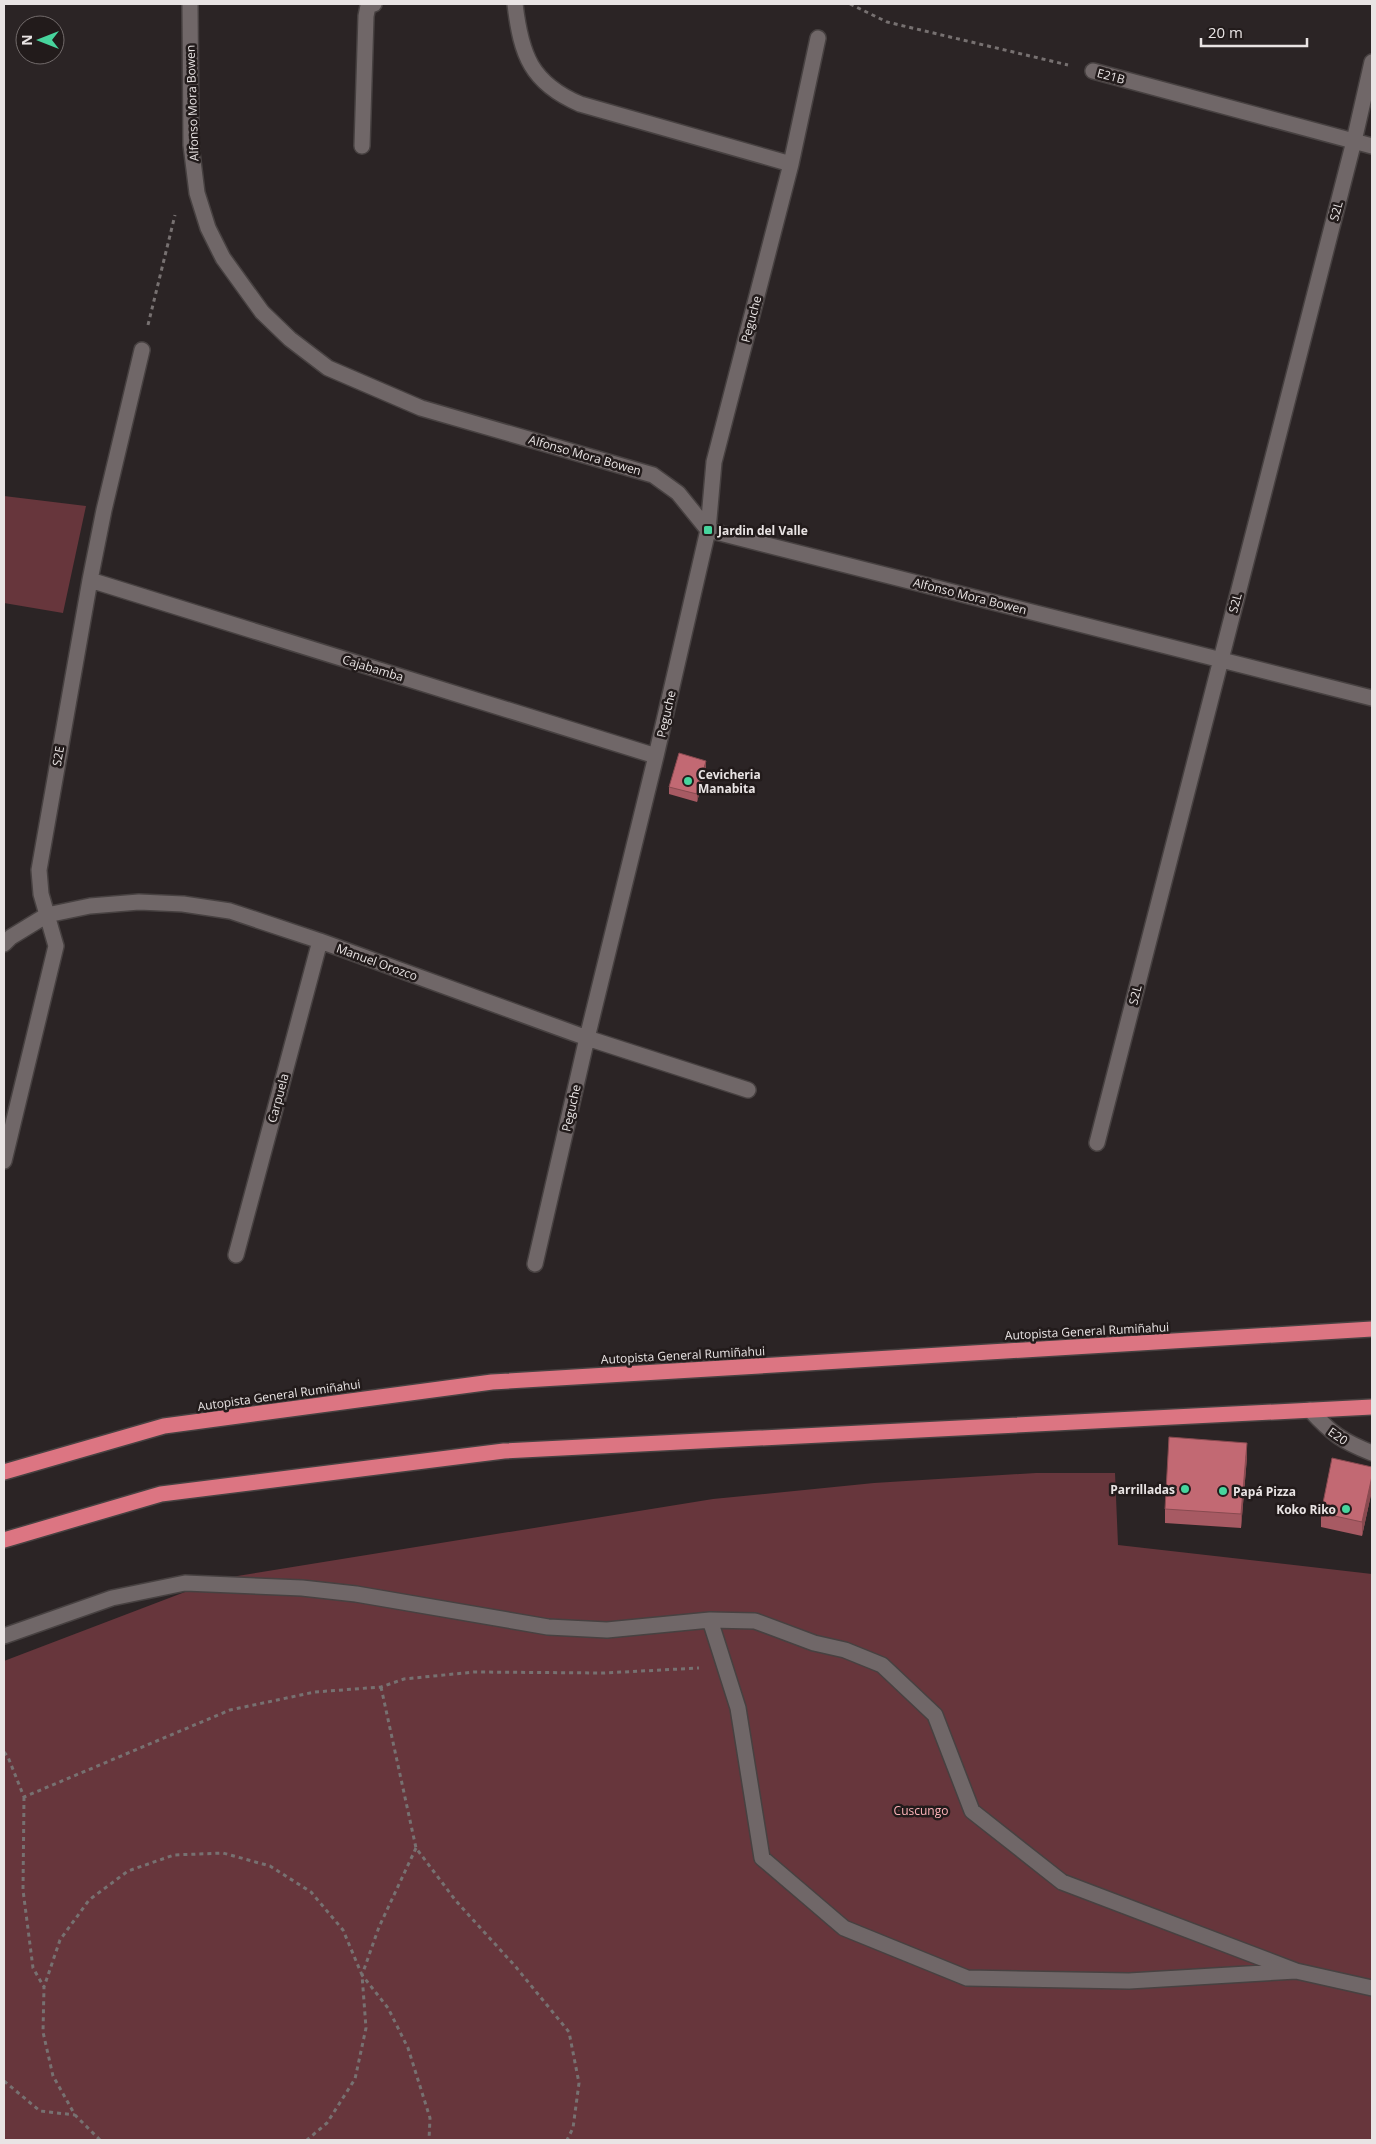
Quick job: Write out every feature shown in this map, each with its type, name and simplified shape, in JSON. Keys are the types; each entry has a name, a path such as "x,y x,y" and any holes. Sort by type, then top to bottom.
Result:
{"highway":[{"name":"Autopista General Rumiñahui","path":"4,1472 164,1426 492,1382 1372,1329"},
{"path":"4,1540 160,1494 504,1451 1372,1407"}],"street":[{"name":"Alfonso Mora Bowen","path":"190,4 191,145 197,193 208,228 223,258 262,312 290,339 328,368 421,408 653,475 678,493 708,530 1372,698"},
{"path":"362,146 366,16 368,6 374,4"},
{"path":"515,4 518,34 526,57 538,76 557,94 580,104 791,164"},
{"name":"Peguche","path":"535,1264 586,1038 656,756 708,530 714,462 791,164 818,38"},
{"name":"S2L","path":"1098,1143 1220,658 1354,141 1372,62"},
{"name":"E21B","path":"1093,71 1372,146"},
{"name":"S2E","path":"4,1161 56,946 41,894 39,870 90,580 104,510 142,350"},
{"name":"Cajabamba","path":"90,580 656,756"},
{"name":"Manuel Orozco","path":"4,944 11,937 47,915 90,906 129,903 183,904 230,912 320,940 586,1038 748,1090"},
{"name":"Carpuela","path":"236,1255 320,940"},
{"name":"E20","path":"1310,1410 1331,1434 1372,1454"},
{"path":"4,1636 112,1598 185,1583 302,1588 356,1594 548,1627 607,1630 710,1620 755,1621 814,1643 845,1650 882,1665 935,1715 972,1811 1062,1882 1296,1970 1372,1988"},
{"path":"710,1620 738,1708 762,1858 844,1928 966,1978 1129,1981 1296,1970"}],"path":[{"name":"E21B","path":"850,4 887,22 1093,71"},
{"path":"142,350 176,210"},
{"path":"24,1797 230,1710 315,1692 381,1687 404,1680 474,1672 604,1673 725,1666"},
{"path":"381,1687 416,1848 456,1901 515,1966 569,2032 579,2083 573,2128 567,2140"},
{"path":"4,1752 8,1757 24,1797 23,1890 32,1968 44,1987"},
{"path":"307,2140 327,2123 355,2079 366,2028 362,1975 380,1927 416,1848"},
{"path":"100,2140 75,2116 53,2076 42,2032 44,1987 60,1940 88,1900 128,1871 174,1855 223,1853 270,1866 311,1892 343,1930 362,1975 388,2008 408,2048 430,2118 429,2140"},
{"path":"4,2081 40,2111 75,2116"}],"green space":[{"path":"4,496 86,506 63,613 4,603"},
{"name":"Cuscungo","path":"1036,1473 1115,1473 1118,1545 1372,1574 1372,2140 4,2140 4,1661 219,1579 713,1499 874,1483"}],"building":[{"name":"Cevicheria Manabita","path":"679,753 706,761 697,794 669,787"},
{"path":"1169,1437 1247,1443 1241,1514 1165,1509"},
{"name":"Koko Riko","path":"1332,1458 1372,1467 1372,1476 1362,1522 1321,1513"}],"place":[{"name":"Jardin del Valle","path":"708,530"},
{"name":"Cevicheria Manabita","path":"688,781"},
{"name":"Parrilladas","path":"1185,1489"},
{"name":"Papá Pizza","path":"1223,1491"},
{"name":"Koko Riko","path":"1346,1509"}]}
